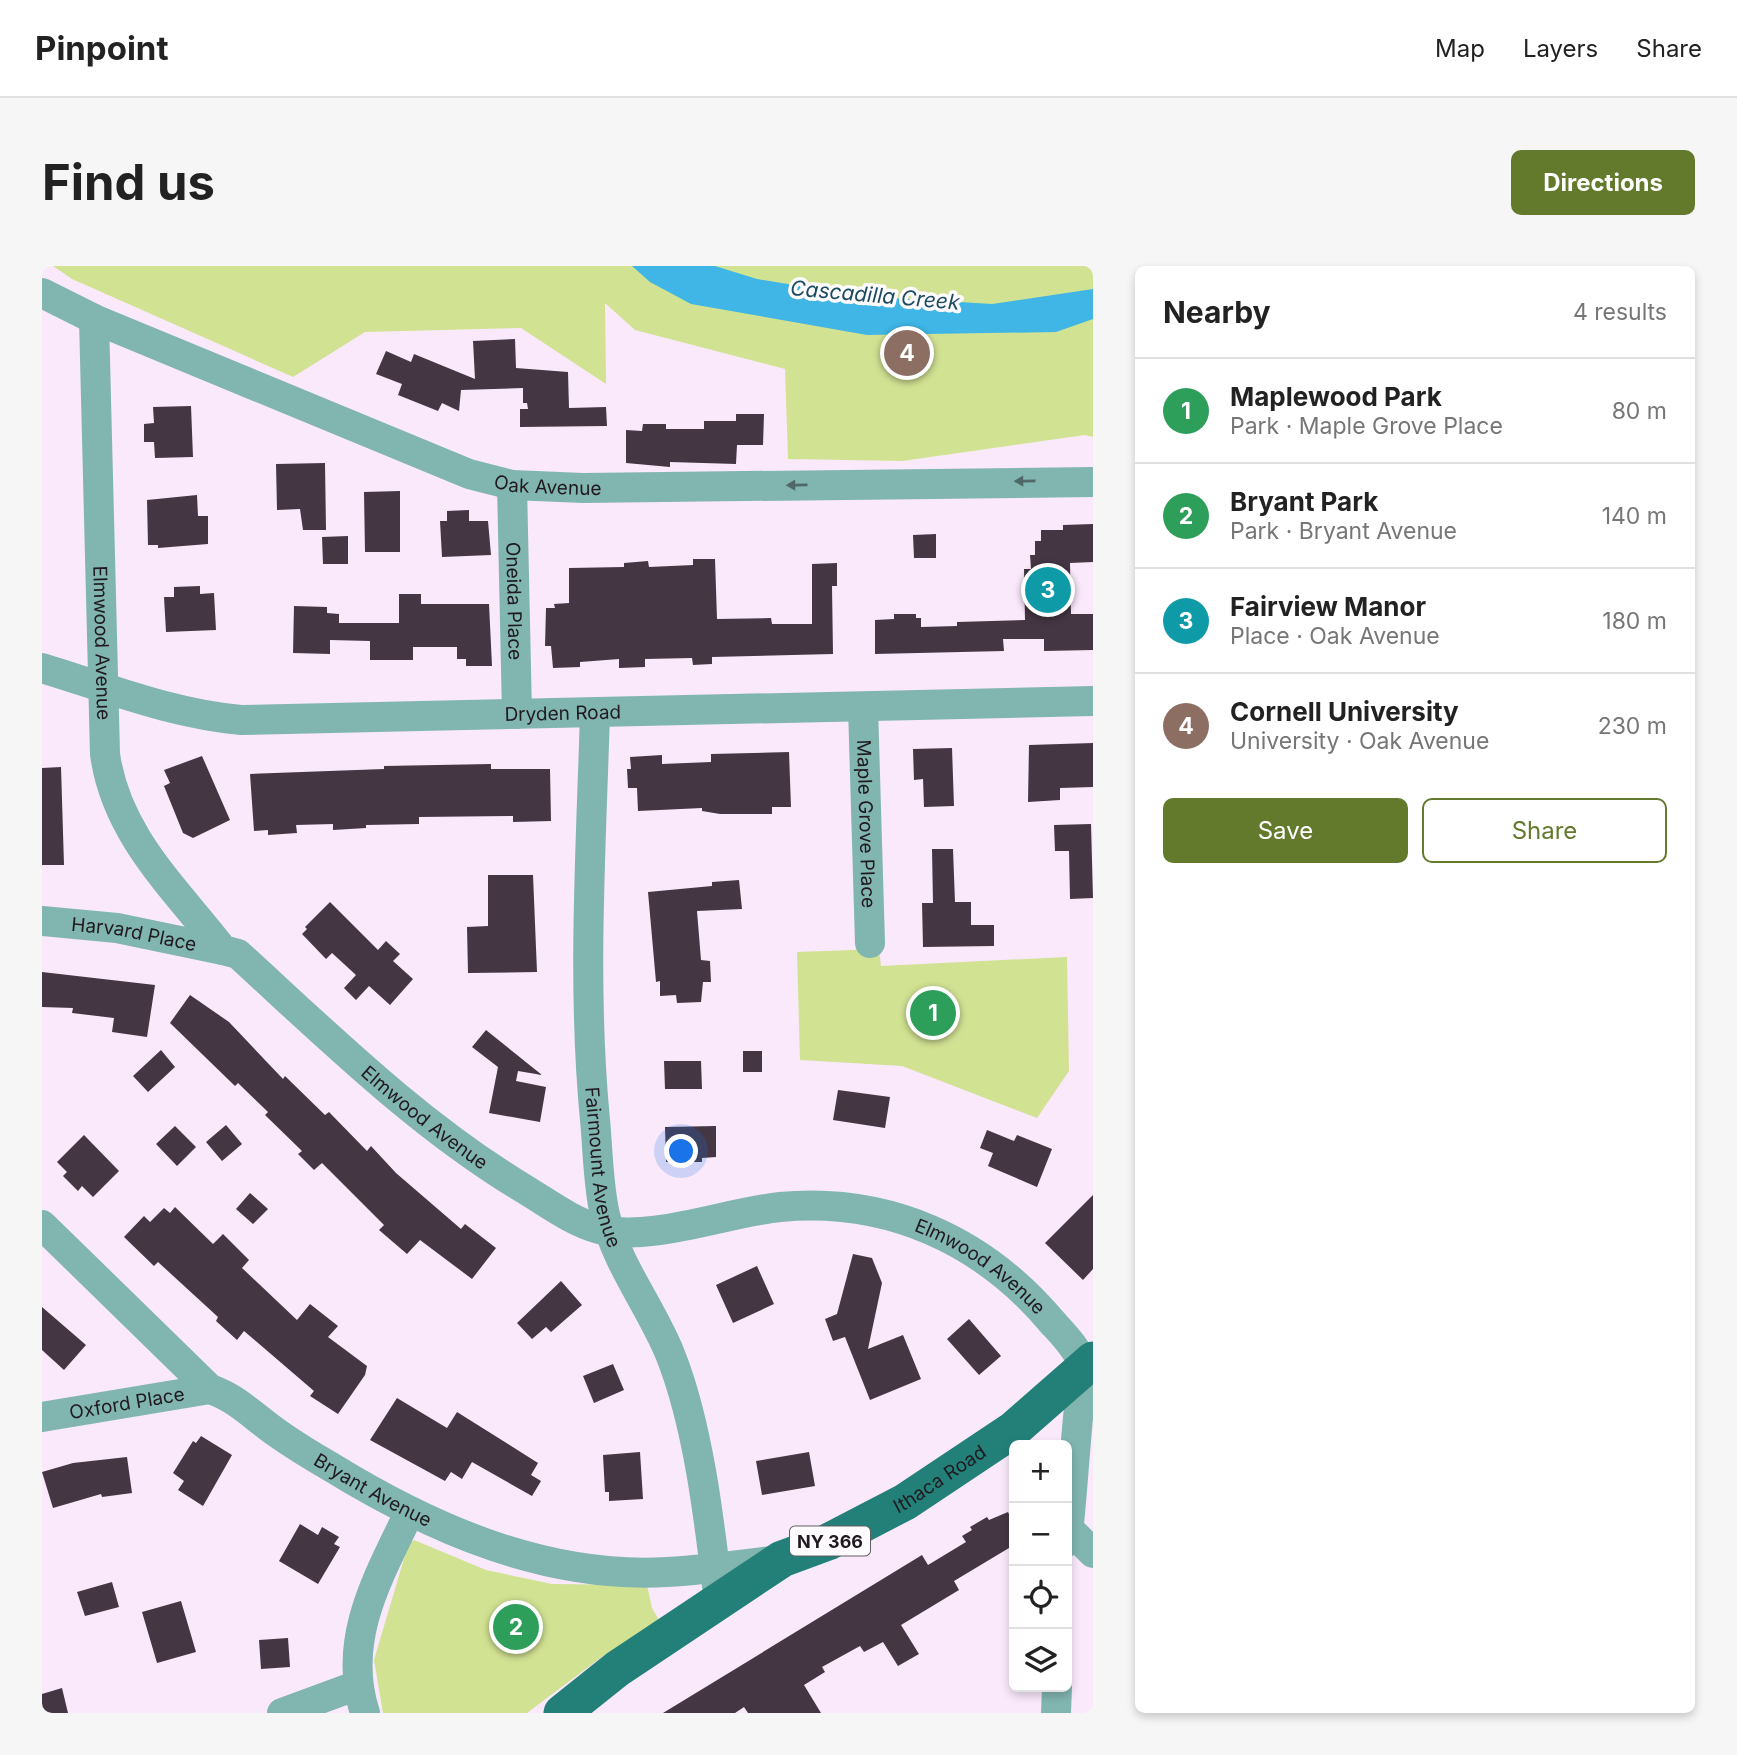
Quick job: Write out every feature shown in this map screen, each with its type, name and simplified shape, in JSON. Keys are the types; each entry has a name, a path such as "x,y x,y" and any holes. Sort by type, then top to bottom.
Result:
{"main road":[{"name":"Ithaca Road","path":"562,1713 717,1585 828,1542 905,1502 1013,1430 1089,1364"}],"street":[{"name":"Oak Avenue","path":"42,293 93,319 469,474 512,485 583,488 1093,482"},
{"name":"Elmwood Avenue","path":"93,319 108,779 120,814 143,851 223,950 238,954 379,1084 478,1161 575,1220 610,1232 648,1231 781,1207 853,1208 904,1219 934,1229 997,1268 1031,1297 1089,1364"},
{"name":"Oneida Place","path":"512,485 517,714"},
{"name":"Dryden Road","path":"42,668 173,709 241,720 1093,701"},
{"name":"Maple Grove Place","path":"863,707 870,943"},
{"name":"Fairmount Avenue","path":"595,713 587,959 592,1091 603,1202 610,1232 656,1321 677,1373 699,1469 717,1585"},
{"name":"Harvard Place","path":"42,921 117,928 223,950"},
{"name":"Bryant Avenue","path":"42,1225 211,1389 230,1396 276,1432 331,1468 410,1511 499,1550 531,1558 596,1570 665,1573 717,1585"},
{"path":"1072,1503 1089,1364"},
{"name":"Oxford Place","path":"42,1418 211,1389"},
{"path":"282,1713 362,1699 358,1637 364,1613 410,1511"},
{"path":"1072,1538 1093,1553"},
{"path":"1056,1713 1057,1692"}],"green space":[{"path":"53,266 1093,266 1093,437 1085,435 902,461 788,459 785,369 635,330 605,303 606,384 521,328 365,332 293,377 72,279"},
{"path":"879,949 881,966 1067,957 1069,1071 1037,1118 902,1066 800,1060 797,952"},
{"path":"414,1540 486,1570 552,1584 647,1585 652,1608 660,1622 603,1656 527,1713 383,1713 374,1660 408,1545"}],"water":[{"path":"632,266 715,266 757,279 860,296 992,304 1093,289 1093,319 1056,332 867,335 691,304 650,282"}],"building":[{"path":"515,339 516,368 568,372 569,408 606,407 607,426 520,427 520,409 528,409 527,403 523,403 523,388 461,390 459,411 442,403 438,411 398,395 402,384 376,374 386,351 411,362 414,354 475,379 473,341"},
{"path":"191,406 193,457 155,458 154,442 144,442 144,424 154,423 153,407"},
{"path":"736,414 764,414 763,445 737,445 736,464 670,462 670,467 626,463 626,430 642,431 643,424 666,424 666,429 704,429 704,421 736,421"},
{"path":"325,463 326,530 303,530 300,509 277,510 276,464"},
{"path":"400,491 400,552 365,552 364,492"},
{"path":"197,495 198,516 208,516 208,544 158,548 158,545 148,545 147,500"},
{"path":"469,510 469,521 488,521 491,555 442,557 440,521 447,521 447,511"},
{"path":"1093,524 1093,562 1070,563 1071,614 1093,614 1093,650 1044,651 1044,639 1003,639 1004,651 875,654 875,620 894,619 894,614 916,614 916,618 921,618 921,627 957,626 957,622 1025,620 1024,569 1031,569 1030,555 1035,555 1035,541 1041,541 1041,530 1063,530 1063,525"},
{"path":"936,534 936,558 914,558 913,535"},
{"path":"348,536 348,564 323,564 322,537"},
{"path":"693,559 715,559 717,619 771,618 772,624 812,624 812,564 837,563 837,586 832,586 833,654 712,657 712,664 693,665 692,658 645,659 645,667 619,668 619,659 580,662 580,667 553,668 551,646 545,646 546,608 555,608 554,604 569,603 569,568 624,567 624,563 648,561 649,567 693,565"},
{"path":"200,586 200,594 214,593 216,630 166,632 164,597 174,597 174,587"},
{"path":"399,594 421,594 421,604 489,604 492,666 466,666 466,659 457,659 457,647 413,647 413,660 370,660 370,641 330,640 330,654 293,653 294,606 327,607 327,613 339,614 339,623 399,623"},
{"path":"1093,743 1093,787 1060,788 1060,800 1028,802 1029,745"},
{"path":"952,748 954,806 924,807 923,779 914,780 913,749"},
{"path":"789,752 791,807 772,807 772,814 720,814 702,811 702,808 638,811 637,788 628,788 627,769 631,769 630,757 662,755 662,764 711,762 711,754"},
{"path":"202,756 230,820 193,838 183,833 164,786 170,783 164,770"},
{"path":"491,764 491,769 550,769 551,821 513,822 513,816 419,817 419,824 366,825 366,828 333,830 333,824 296,825 297,833 268,835 268,830 254,831 250,774 384,769 384,766"},
{"path":"61,767 64,865 42,865 42,768"},
{"path":"1091,824 1093,898 1070,899 1069,851 1055,851 1054,825"},
{"path":"932,849 953,849 955,902 971,902 971,925 994,925 994,946 923,947 922,903 933,903"},
{"path":"488,875 533,875 537,972 468,973 467,927 488,926"},
{"path":"739,880 742,909 697,911 701,960 710,961 711,982 703,982 701,1002 677,1003 676,995 660,996 660,981 656,982 648,892 712,886 712,882"},
{"path":"330,902 378,950 386,941 400,954 393,961 413,979 390,1005 369,986 356,1000 344,988 356,975 332,953 326,959 302,934 307,929 305,927"},
{"path":"42,972 155,985 147,1037 112,1032 114,1018 72,1013 73,1008 42,1007"},
{"path":"190,995 229,1022 283,1079 285,1076 325,1115 329,1112 367,1151 371,1146 396,1173 461,1229 465,1224 496,1248 472,1279 420,1240 407,1254 379,1230 384,1225 322,1163 314,1170 298,1154 302,1151 265,1115 268,1112 238,1083 235,1086 170,1023"},
{"path":"486,1030 542,1075 518,1071 516,1081 546,1087 540,1122 489,1113 498,1067 472,1047"},
{"path":"161,1050 175,1067 148,1092 133,1076"},
{"path":"743,1051 762,1051 762,1072 743,1072"},
{"path":"664,1061 701,1061 702,1089 665,1089"},
{"path":"838,1090 890,1097 885,1128 833,1120"},
{"path":"226,1125 242,1144 222,1161 206,1142"},
{"path":"175,1126 196,1147 177,1166 156,1144"},
{"path":"716,1126 716,1157 702,1158 702,1162 666,1162 665,1127"},
{"path":"987,1130 1014,1141 1017,1135 1052,1149 1037,1187 988,1166 993,1153 980,1148"},
{"path":"84,1135 119,1171 93,1197 82,1186 78,1191 63,1176 67,1172 57,1162"},
{"path":"250,1193 268,1209 253,1224 236,1209"},
{"path":"1093,1195 1093,1269 1083,1280 1045,1243"},
{"path":"175,1207 213,1244 223,1234 249,1260 242,1268 297,1320 310,1304 338,1326 328,1337 367,1366 365,1375 338,1414 310,1396 314,1391 244,1331 237,1340 216,1321 218,1317 158,1262 154,1266 124,1237 144,1216 150,1222 164,1208 170,1213"},
{"path":"853,1254 872,1258 882,1283 868,1349 903,1335 921,1379 870,1400 845,1337 833,1341 825,1319 837,1314"},
{"path":"757,1266 774,1304 733,1323 716,1285"},
{"path":"561,1281 582,1305 551,1332 546,1327 532,1339 517,1323"},
{"path":"42,1307 86,1345 64,1370 42,1350"},
{"path":"969,1319 1001,1356 979,1375 947,1339"},
{"path":"613,1364 624,1390 594,1403 583,1376"},
{"path":"397,1398 447,1428 457,1412 538,1463 531,1475 541,1481 532,1496 472,1462 462,1479 451,1472 445,1481 370,1440"},
{"path":"201,1436 232,1455 203,1506 178,1490 184,1481 173,1473 193,1441 196,1443"},
{"path":"640,1452 643,1499 609,1501 609,1492 605,1492 603,1455"},
{"path":"809,1452 815,1486 762,1495 756,1461"},
{"path":"127,1457 132,1493 102,1497 101,1494 53,1508 42,1472 73,1463"},
{"path":"1008,1512 1009,1548 954,1581 959,1590 901,1625 919,1654 898,1666 883,1642 864,1652 860,1646 822,1667 825,1672 804,1685 821,1713 748,1713 744,1707 735,1713 663,1713 922,1555 928,1565 966,1542 962,1536 972,1530 970,1527 987,1517 989,1520"},
{"path":"300,1524 318,1535 322,1527 339,1537 334,1544 340,1547 318,1584 279,1561"},
{"path":"112,1582 119,1607 85,1616 77,1592"},
{"path":"181,1601 196,1652 157,1663 142,1612"},
{"path":"288,1638 290,1667 261,1669 259,1640"},
{"path":"62,1688 68,1713 42,1713 42,1694"}],"place":[{"name":"Cornell University","path":"907,353"},
{"name":"Fairview Manor","path":"1048,590"},
{"name":"Maplewood Park","path":"933,1013"},
{"name":"Bryant Park","path":"516,1627"}],"water label":[{"name":"Cascadilla Creek","path":"875,295"}]}
